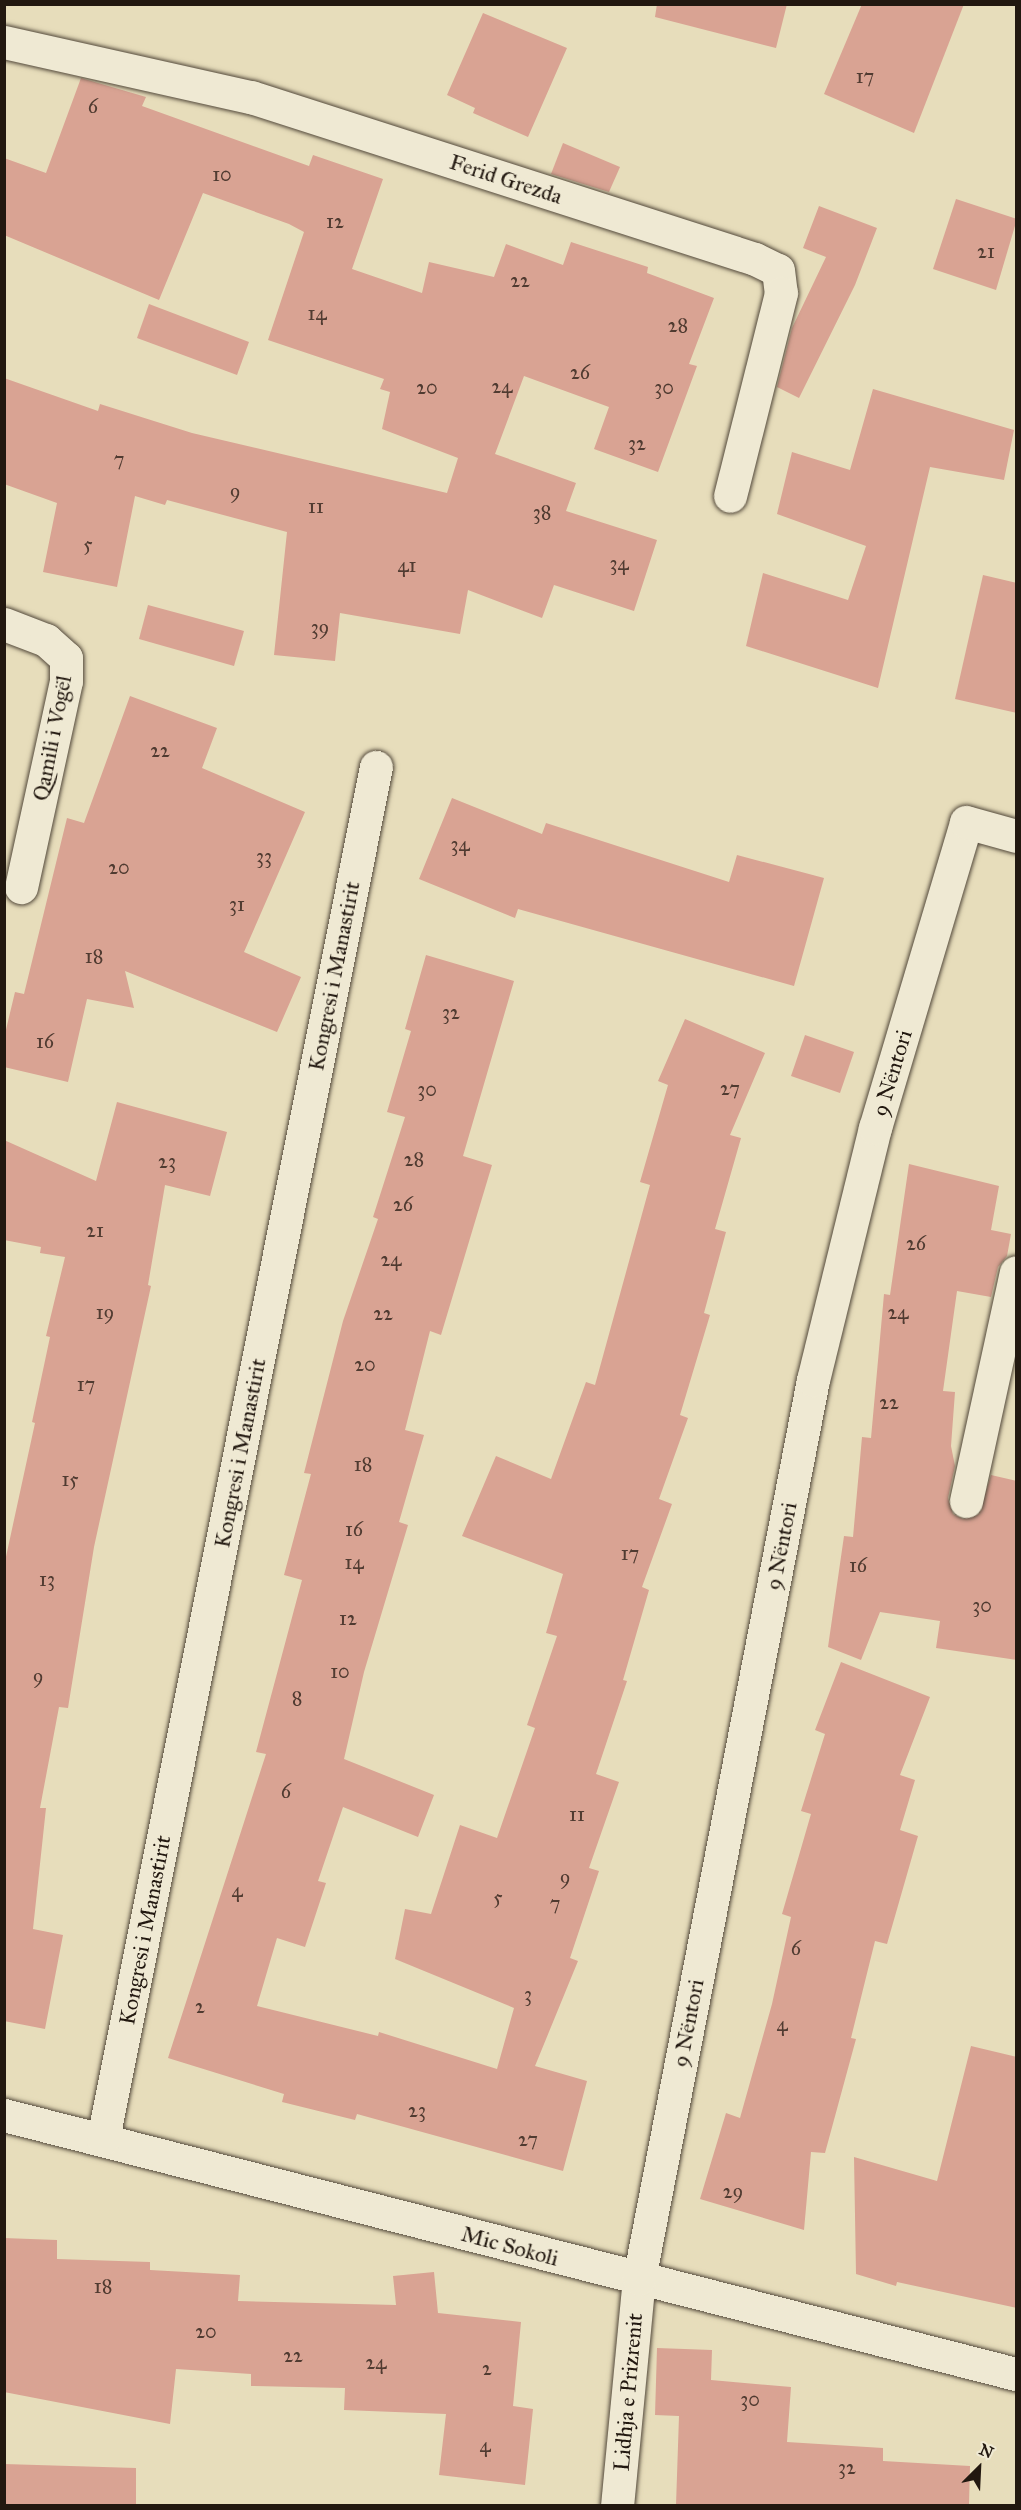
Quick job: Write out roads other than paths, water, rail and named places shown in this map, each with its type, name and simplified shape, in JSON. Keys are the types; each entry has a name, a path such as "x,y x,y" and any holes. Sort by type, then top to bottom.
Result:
{"street":[{"name":"Ferid Grezda","path":"4,42 251,97 755,259 778,270 781,293 730,496"},
{"name":"Qamili i Vogël","path":"4,624 46,640 66,658 66,681 21,887"},
{"name":"Kongresi i Manastirit","path":"104,2139 376,766"},
{"name":"9 Nëntori","path":"639,2279 813,1380 875,1128 966,822 1017,836"},
{"path":"966,1501 1017,1272"},
{"name":"Mic Sokoli","path":"4,2115 1017,2374"},
{"name":"Lidhja e Prizrenit","path":"618,2505 639,2279"}]}
